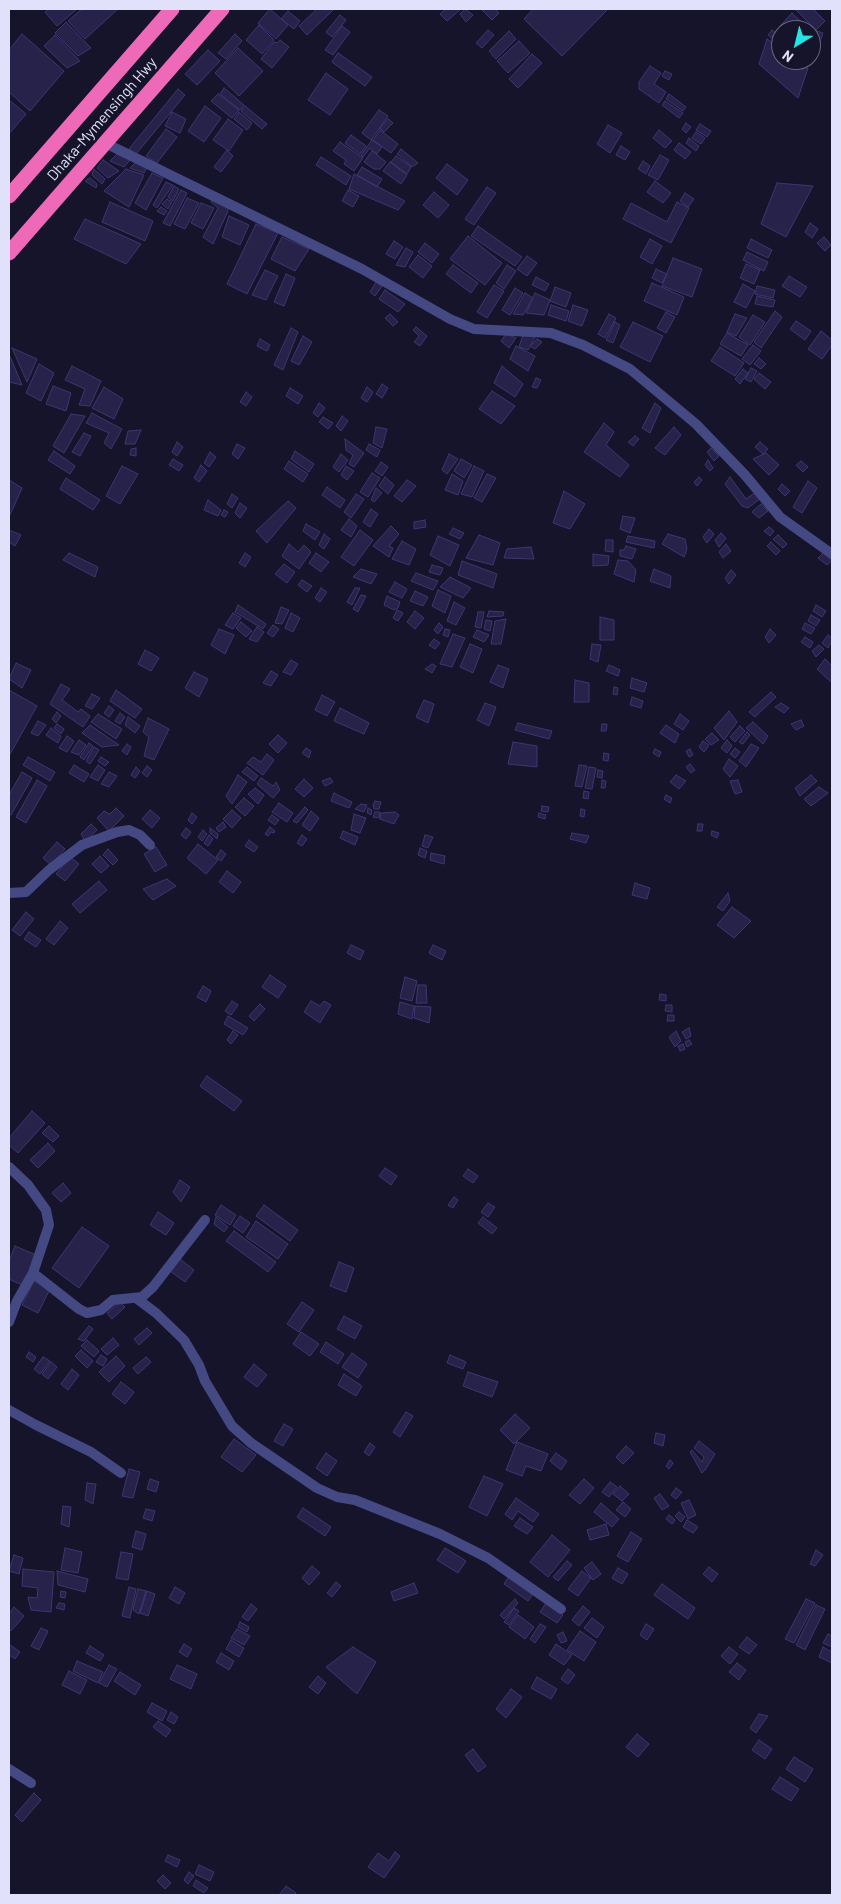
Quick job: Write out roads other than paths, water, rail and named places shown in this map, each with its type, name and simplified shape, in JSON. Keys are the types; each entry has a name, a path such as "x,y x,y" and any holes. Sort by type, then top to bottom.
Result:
{"highway":[{"name":"Dhaka-Mymensingh Hwy","path":"9,196 172,9"},
{"name":"Dhaka-Mymensingh Hwy","path":"9,253 222,9"}],"street":[{"path":"105,143 362,269 450,319 474,329 551,333 583,345 630,369 696,424 744,475 780,518 832,554"},
{"path":"9,893 26,892 49,870 82,845 117,832 129,830 140,835 150,845"},
{"path":"9,1166 28,1185 46,1210 49,1225 33,1273 9,1322"},
{"path":"33,1273 79,1309 88,1313 101,1310 113,1300 142,1297 154,1287 205,1220"},
{"path":"136,1298 156,1313 184,1340 199,1365 205,1381 232,1426 251,1443 317,1488 337,1497 355,1500 440,1534 488,1558 561,1609"},
{"path":"9,1410 91,1452 121,1473"},
{"path":"9,1769 31,1783"}]}
